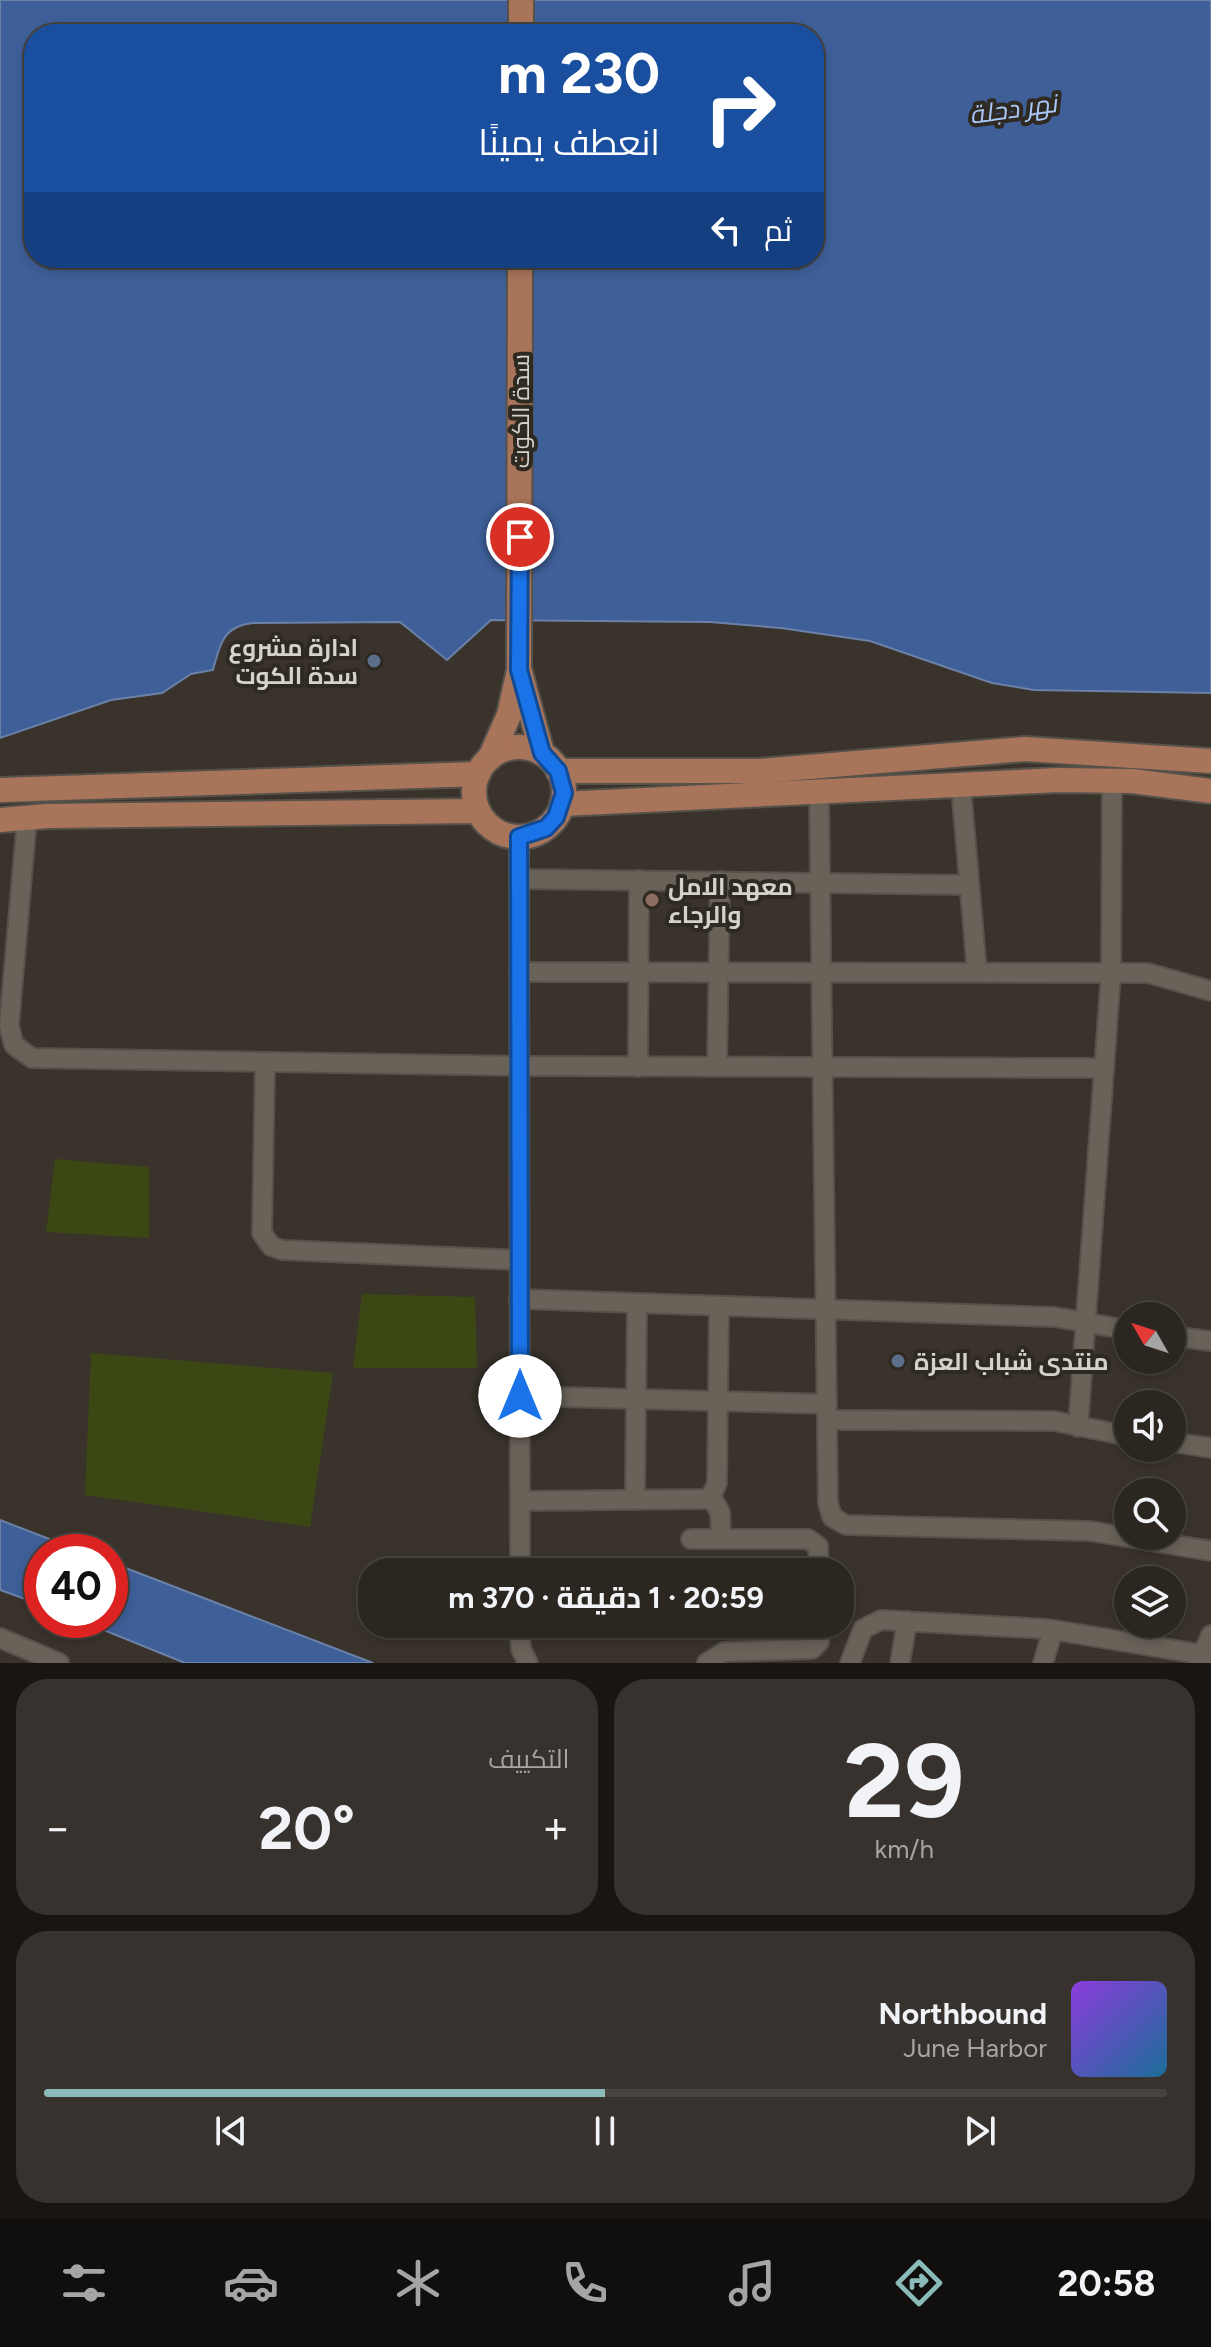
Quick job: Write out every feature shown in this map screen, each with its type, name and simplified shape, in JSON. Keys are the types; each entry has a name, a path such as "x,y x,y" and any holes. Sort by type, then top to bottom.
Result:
{"main road":[{"path":"521,0 521,24"},
{"name":"سدة الكوت","path":"520,268 520,665"},
{"path":"520,665 550,762 563,781 562,804 546,828 519,837 495,830 478,811 474,786 509,715 520,665"},
{"path":"0,790 484,766 515,747 550,762 760,771 1025,749 1211,761"},
{"path":"903,761 905,787"},
{"path":"562,804 1058,780 1112,781 1211,791"},
{"path":"0,820 478,811"}],"street":[{"path":"1078,1427 1111,973 1112,781"},
{"path":"961,787 977,972"},
{"path":"819,791 828,1503 835,1520 846,1525 1090,1531 1211,1551"},
{"path":"27,818 9,1026 11,1038 19,1052 32,1058 519,1066 1104,1068"},
{"path":"519,837 520,1558"},
{"path":"519,879 969,885"},
{"path":"638,1067 639,880"},
{"path":"717,1067 720,881"},
{"path":"519,972 1148,973 1211,991"},
{"path":"265,1062 262,1233 271,1246 282,1250 519,1260"},
{"path":"519,1299 1055,1317 1114,1327"},
{"path":"635,1499 637,1303"},
{"path":"520,1501 706,1501 711,1497 717,1483 719,1307"},
{"path":"1186,1338 1211,1341"},
{"path":"520,1396 718,1401 827,1412 1054,1421 1114,1433"},
{"path":"1186,1444 1211,1448"},
{"path":"711,1497 720,1512 721,1539"},
{"path":"818,1558 816,1543 835,1520"},
{"path":"691,1539 808,1539 816,1543"},
{"path":"900,1663 907,1621"},
{"path":"850,1663 858,1637 869,1623 907,1621 1053,1630 1204,1658 1211,1635"},
{"path":"1043,1663 1053,1630"},
{"path":"0,1638 26,1657 59,1663"},
{"path":"520,1638 521,1649 528,1663"},
{"path":"707,1663 724,1652 812,1649 820,1638"}],"green space":[{"path":"55,1159 149,1167 149,1238 46,1232"},
{"path":"362,1294 475,1297 477,1368 353,1368"},
{"path":"91,1353 333,1373 310,1527 85,1495"}],"water":[{"name":"نهر دجلة","path":"0,0 1211,0 1211,693 1034,690 992,683 870,641 781,628 710,622 491,620 447,660 400,622 243,625 224,638 213,670 191,674 162,693 111,700 0,738"},
{"path":"0,1520 36,1534 24,1534 24,1599 0,1590"},
{"path":"128,1569 373,1663 185,1663 123,1638 128,1638"}],"place":[{"name":"ادارة مشروع سدة الكوت","path":"374,661"},
{"name":"معهد الامل والرجاء","path":"652,900"},
{"name":"منتدى شباب العزة","path":"898,1361"}],"route":[{"path":"520,537 519,670 542,753 558,771 564,793 556,817 546,828 533,835 519,837 520,1396"}]}
